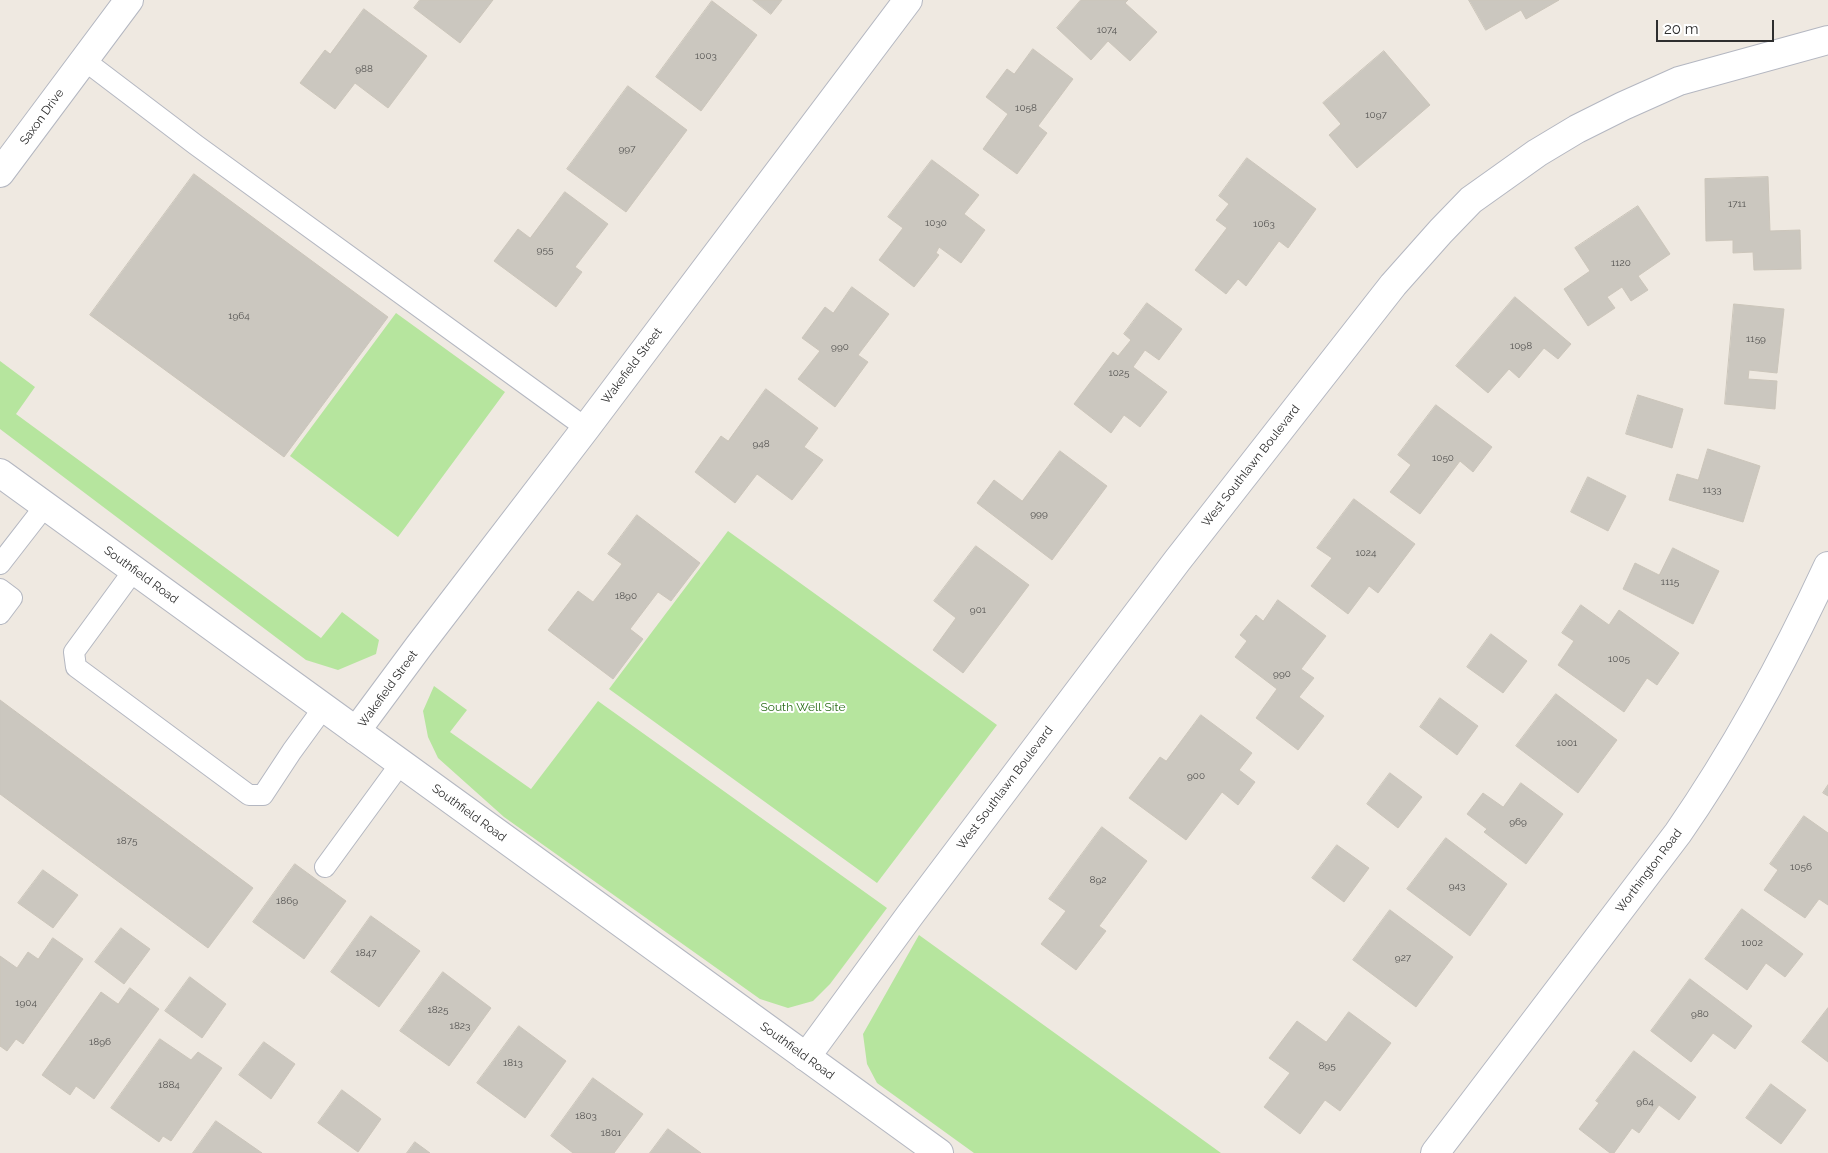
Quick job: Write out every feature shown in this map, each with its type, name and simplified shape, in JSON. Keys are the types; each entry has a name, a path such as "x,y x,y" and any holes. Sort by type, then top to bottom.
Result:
{"street":[{"name":"Saxon Drive","path":"0,174 129,0"},
{"name":"Wakefield Street","path":"356,731 908,0"},
{"name":"West Southlawn Boulevard","path":"806,1057 910,915 1183,553 1392,285 1465,206 1537,153 1577,129 1623,106 1679,81 1828,40"},
{"name":"Southfield Road","path":"0,473 939,1153"},
{"name":"Worthington Road","path":"1435,1153 1672,841 1710,787 1787,651 1828,566"}],"lane":[{"path":"84,60 204,151 586,428"},
{"path":"0,564 45,506"},
{"path":"134,570 74,652 76,667 249,795 263,795 324,707"},
{"path":"0,589 12,598 0,614"},
{"path":"325,867 401,763"}],"green space":[{"path":"396,313 505,392 398,537 290,456"},
{"path":"0,361 35,387 16,414 321,638 342,612 379,640 376,654 338,670 306,660 0,429"},
{"name":"South Well Site","path":"728,531 997,725 877,883 609,689"},
{"path":"434,686 467,710 450,732 531,789 598,701 887,908 830,984 813,1001 788,1008 760,999 504,817 438,758 428,737 423,711"},
{"path":"919,935 1221,1153 974,1153 877,1083 867,1064 863,1034"}],"building":[{"path":"420,0 493,0 460,43 414,8"},
{"path":"753,0 782,0 771,14"},
{"path":"1081,0 1128,0 1125,3 1157,32 1130,61 1108,41 1091,60 1057,28"},
{"path":"1469,0 1559,0 1526,19 1521,10 1486,30"},
{"path":"712,1 757,35 701,111 656,77"},
{"path":"364,9 427,56 388,108 355,83 335,109 300,83 325,50 330,54"},
{"path":"1033,49 1073,79 1038,126 1047,133 1017,174 983,149 1008,114 986,97 1007,69 1014,74"},
{"path":"1384,51 1430,105 1357,168 1329,135 1341,124 1323,103"},
{"path":"628,86 687,130 626,212 567,169"},
{"path":"1247,158 1316,209 1288,248 1279,241 1246,286 1238,279 1226,294 1195,270 1227,228 1216,220 1229,204 1219,196"},
{"path":"932,160 979,195 964,214 985,230 961,263 939,247 936,253 939,255 914,287 879,260 903,228 888,217"},
{"path":"194,174 388,317 284,457 90,315"},
{"path":"1768,177 1770,231 1800,230 1801,269 1754,270 1753,252 1733,253 1733,240 1706,241 1705,179"},
{"path":"565,192 608,224 575,267 582,272 556,307 494,261 518,229 530,238"},
{"path":"1638,206 1670,254 1638,276 1648,290 1631,301 1622,287 1607,297 1615,308 1588,326 1564,289 1590,271 1575,248"},
{"path":"852,287 889,314 858,355 868,362 835,407 798,379 820,351 802,338 825,307 833,313"},
{"path":"1515,297 1571,344 1558,359 1544,348 1519,378 1509,369 1488,393 1456,366"},
{"path":"1147,303 1182,329 1159,360 1145,350 1133,367 1167,392 1140,427 1124,415 1111,433 1074,404 1113,352 1118,356 1131,340 1124,334"},
{"path":"1734,304 1784,309 1777,373 1749,370 1748,379 1777,381 1775,409 1725,404"},
{"path":"766,389 818,428 804,447 823,460 792,500 757,474 735,503 695,472 721,436 728,441"},
{"path":"1638,395 1683,409 1672,448 1626,434"},
{"path":"1436,405 1492,447 1473,472 1460,461 1420,514 1390,492 1411,465 1398,455"},
{"path":"1708,449 1760,466 1743,522 1669,500 1677,474 1698,480"},
{"path":"1060,451 1107,486 1052,560 977,503 994,480 1022,501"},
{"path":"1588,477 1626,496 1608,531 1571,512"},
{"path":"1354,499 1415,544 1378,593 1369,586 1348,614 1311,586 1332,558 1317,548"},
{"path":"637,515 700,563 671,601 658,592 630,629 643,639 613,679 548,630 578,591 593,602 622,564 608,554"},
{"path":"976,546 1029,585 963,673 933,650 956,618 934,601"},
{"path":"1673,548 1719,571 1693,624 1623,589 1635,563 1659,575"},
{"path":"1278,600 1326,636 1301,669 1314,678 1299,697 1324,716 1298,750 1256,718 1277,689 1235,657 1247,641 1240,635 1256,615 1263,621"},
{"path":"1581,605 1609,625 1619,610 1679,653 1657,685 1647,678 1624,712 1558,665 1574,641 1562,633"},
{"path":"1491,634 1527,661 1503,693 1467,667"},
{"path":"1556,694 1617,740 1578,793 1516,746"},
{"path":"1440,698 1478,726 1457,755 1420,727"},
{"path":"0,700 253,888 208,948 0,794"},
{"path":"1201,715 1252,753 1239,770 1255,782 1238,805 1222,792 1186,840 1129,798 1160,757 1166,761"},
{"path":"1390,773 1422,797 1398,828 1367,804"},
{"path":"1521,783 1563,814 1526,864 1484,832 1487,829 1467,814 1483,793 1503,807"},
{"path":"1828,785 1828,796 1823,793"},
{"path":"1804,816 1828,833 1828,905 1819,899 1805,918 1764,890 1778,870 1770,864"},
{"path":"1102,827 1147,861 1099,926 1106,931 1076,970 1041,944 1066,911 1049,899"},
{"path":"1446,838 1507,884 1470,936 1407,889"},
{"path":"1337,845 1369,868 1344,902 1312,878"},
{"path":"295,864 346,901 304,959 253,922"},
{"path":"43,870 78,895 53,928 18,903"},
{"path":"1742,909 1803,954 1785,977 1766,963 1747,990 1705,959"},
{"path":"1390,910 1453,957 1416,1007 1353,960"},
{"path":"371,916 420,951 379,1007 331,972"},
{"path":"121,928 150,949 124,984 95,962"},
{"path":"53,938 83,959 23,1044 16,1039 7,1051 0,1046 0,956 17,968 28,952 38,959"},
{"path":"443,972 491,1008 449,1066 400,1031"},
{"path":"190,977 226,1004 202,1038 165,1011"},
{"path":"1690,979 1752,1026 1735,1049 1713,1033 1691,1062 1651,1031"},
{"path":"130,988 159,1009 94,1099 76,1086 70,1095 42,1075 101,992 118,1004"},
{"path":"1828,1008 1828,1062 1802,1042"},
{"path":"1349,1012 1391,1043 1340,1111 1325,1100 1300,1134 1264,1107 1290,1073 1269,1058 1297,1021 1326,1042"},
{"path":"519,1026 566,1061 525,1118 477,1083"},
{"path":"160,1039 191,1060 198,1052 222,1068 171,1141 163,1136 159,1142 111,1108"},
{"path":"264,1042 295,1064 271,1099 239,1075"},
{"path":"1634,1051 1696,1097 1679,1120 1659,1105 1639,1133 1632,1128 1614,1153 1610,1153 1579,1129 1599,1103 1596,1101"},
{"path":"593,1078 643,1114 614,1153 573,1153 551,1136"},
{"path":"1771,1084 1806,1110 1781,1144 1746,1118"},
{"path":"342,1090 381,1119 358,1152 318,1123"},
{"path":"216,1121 262,1153 193,1153"},
{"path":"668,1129 701,1153 650,1153"},
{"path":"415,1142 430,1153 407,1153"}]}
